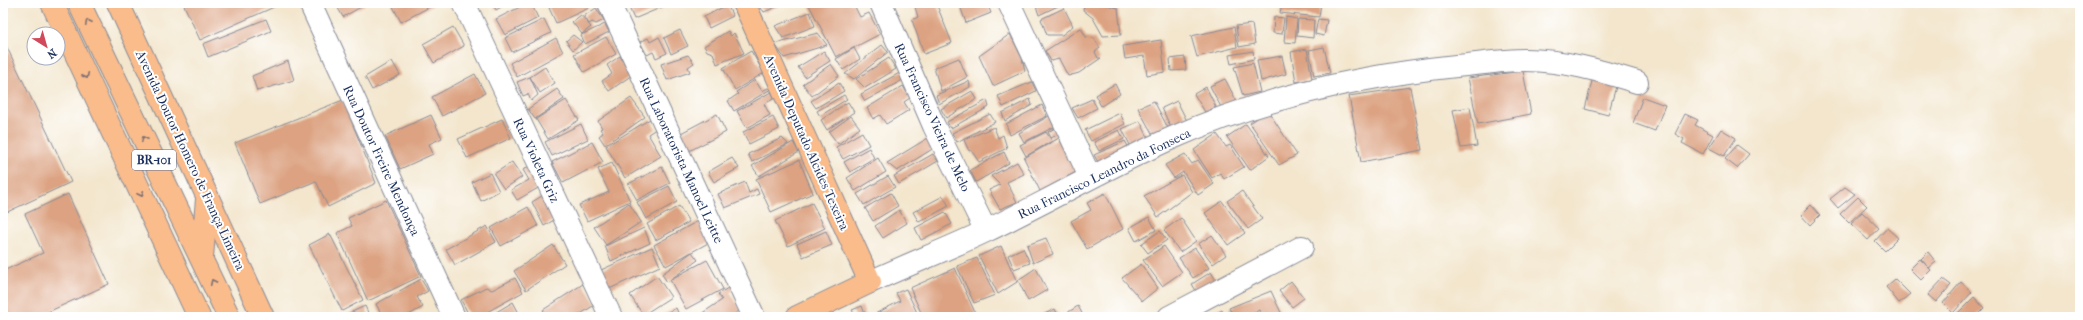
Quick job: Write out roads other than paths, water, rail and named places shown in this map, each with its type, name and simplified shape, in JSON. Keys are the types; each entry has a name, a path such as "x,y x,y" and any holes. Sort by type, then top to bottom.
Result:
{"main road":[{"name":"BR-101","path":"52,3 199,317"},
{"name":"BR-101","path":"79,3 202,257 229,317"},
{"name":"Avenida Doutor Homero de França Limeira","path":"118,3 207,199 264,317"},
{"name":"Avenida Deputado Alcides Texeira","path":"744,3 870,282"},
{"path":"202,257 207,199"},
{"name":"Rua Francisco Leandro da Fonseca","path":"797,317 870,282"}],"street":[{"name":"Rua Doutor Freire Mendonça","path":"310,3 454,317"},
{"name":"Rua Violeta Griz","path":"464,3 611,317"},
{"name":"Rua Laboratorista Manoel Leitte","path":"609,3 754,317"},
{"name":"Rua Francisco Vieira de Melo","path":"881,3 934,126 986,231"},
{"path":"1009,3 1090,176"},
{"name":"Rua Francisco Leandro da Fonseca","path":"870,282 986,231 1090,176 1174,137 1239,112 1315,89 1422,70 1525,60 1553,62 1589,68 1637,82"},
{"path":"1169,317 1302,247"}]}
